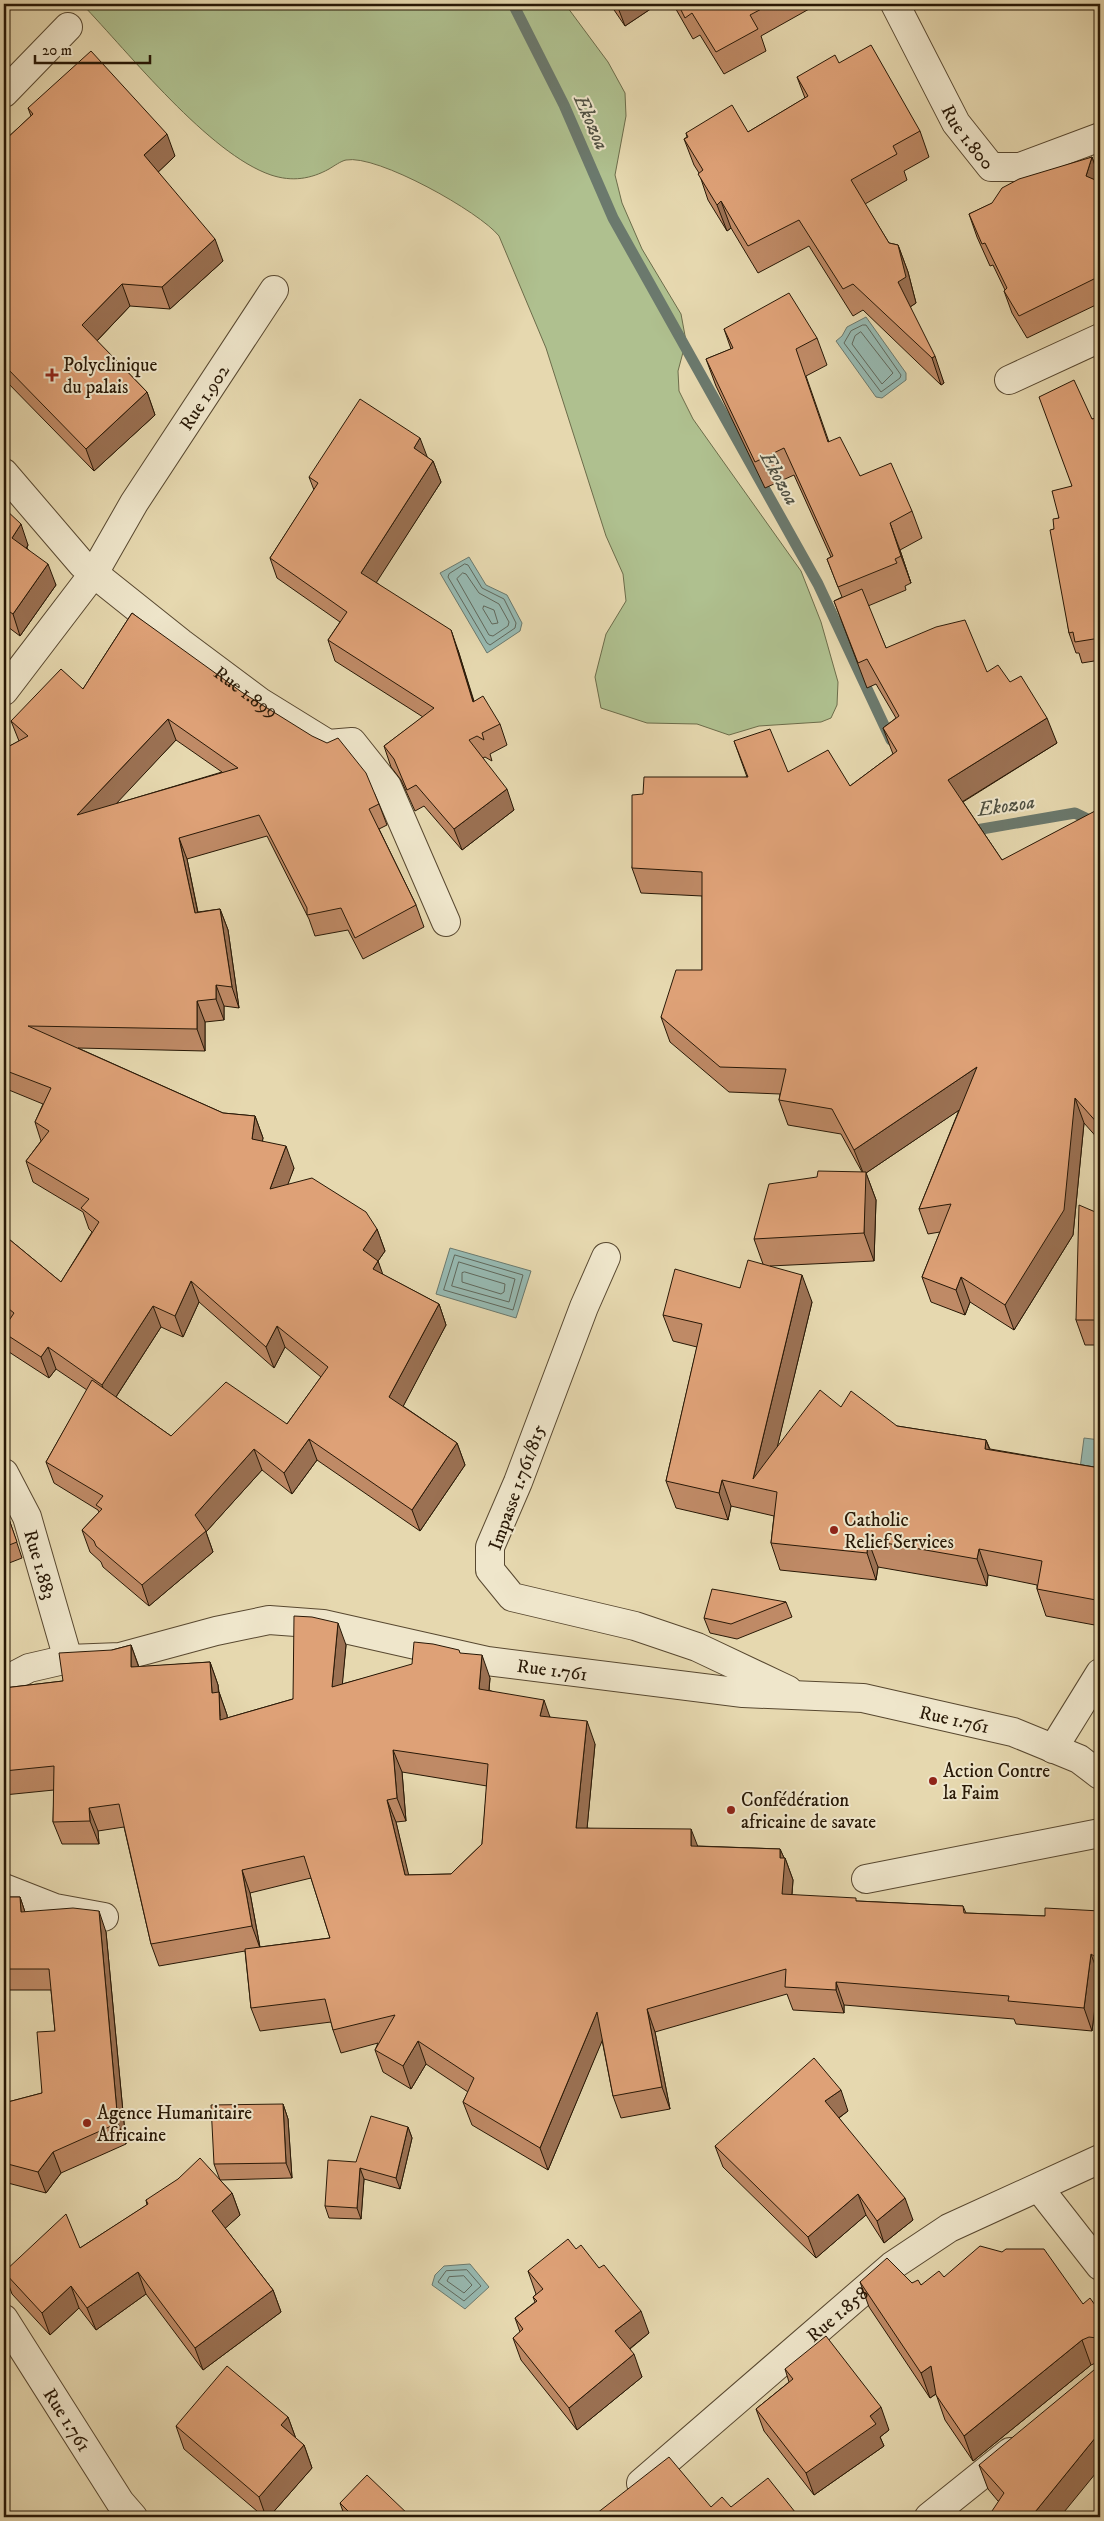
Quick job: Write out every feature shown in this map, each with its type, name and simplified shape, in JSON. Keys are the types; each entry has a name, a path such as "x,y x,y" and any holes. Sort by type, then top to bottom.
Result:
{"street":[{"name":"Rue 1.800","path":"895,4 956,123 991,167 1020,167 1100,137"},
{"path":"4,93 68,27"},
{"name":"Rue 1.902","path":"4,691 94,573 134,503 274,290"},
{"path":"1009,380 1100,338"},
{"name":"Rue 1.899","path":"4,473 82,564 181,643 260,702 328,744 352,742 387,786 446,922"},
{"name":"Impasse 1.761/815","path":"606,1257 584,1307 518,1482 490,1547 490,1570 512,1597 635,1626 697,1647 799,1695"},
{"name":"Rue 1.883","path":"4,1473 27,1517 68,1659"},
{"name":"Rue 1.761","path":"4,1681 29,1668 68,1659 120,1657 216,1631 269,1620 323,1624 487,1661 744,1693 863,1698 1013,1732 1079,1760 1100,1775"},
{"path":"1053,1749 1100,1673"},
{"path":"866,1879 1100,1833"},
{"path":"4,1888 55,1908 104,1917"},
{"name":"Rue 1.858","path":"626,2496 892,2266 949,2228 1100,2159"},
{"path":"1039,2188 1100,2266"},
{"name":"Rue 1.761","path":"4,2319 120,2502 134,2517"},
{"path":"930,2517 1027,2438"}],"green space":[{"path":"82,4 565,4 608,62 625,93 626,116 615,175 622,203 642,249 681,314 686,341 678,371 679,391 693,419 801,571 821,622 838,682 837,705 831,718 821,722 759,726 729,735 697,724 647,723 601,708 595,677 606,634 626,601 623,574 606,536 546,348 499,236 471,213 450,200 403,175 380,166 361,161 346,160 315,175 294,179 271,175 247,164 196,125"}],"water":[{"path":"866,317 906,373 906,380 882,398 876,397 836,341 842,336 847,327"},
{"path":"469,557 486,585 507,595 522,623 520,631 487,653 440,573"},
{"path":"450,1248 531,1271 516,1318 436,1294"},
{"path":"1084,1438 1100,1440 1100,1487 1078,1484"},
{"path":"470,2264 489,2287 465,2309 432,2285 435,2275 444,2266"}],"building":[{"path":"678,4 771,4 750,15 758,29 716,52 692,13 685,18"},
{"path":"1095,4 1100,4 1100,17"},
{"path":"871,45 920,131 893,146 897,154 851,180 889,243 898,245 906,277 898,282 935,356 932,358 853,284 843,289 799,220 748,246 721,201 717,205 698,174 703,170 684,139 688,137 686,133 732,105 748,132 808,96 797,77 835,55 839,63"},
{"path":"91,51 167,134 144,155 215,239 162,287 122,284 82,325 147,392 86,449 4,365 4,141 33,114 28,108"},
{"path":"1092,157 1086,176 1100,182 1100,276 1019,316 1004,291 1007,288 985,243 982,244 969,214 992,203 1002,188 1019,179"},
{"path":"789,293 817,338 796,349 828,442 840,437 860,476 891,463 912,511 890,523 901,556 895,559 897,563 838,587 827,559 833,556 784,448 755,462 706,359 733,348 724,329"},
{"path":"1074,380 1092,419 1100,417 1100,638 1075,642 1073,632 1069,633 1050,530 1054,529 1053,519 1059,518 1052,491 1072,486 1039,397"},
{"path":"360,399 420,438 414,448 433,461 361,573 451,630 473,702 483,696 500,724 482,733 484,740 477,736 469,740 507,789 454,829 416,785 407,790 394,759 384,746 434,708 328,640 347,612 270,558 318,483 309,477"},
{"path":"4,508 21,524 12,538 48,564 13,614 4,608"},
{"path":"862,589 886,648 936,627 965,620 987,672 998,665 1010,682 1021,676 1047,718 948,780 1002,860 1095,811 1100,823 1100,1126 1075,1098 1064,1210 1005,1305 961,1277 956,1290 922,1277 951,1204 919,1209 977,1067 854,1150 832,1109 779,1100 786,1069 720,1067 661,1017 676,970 702,970 702,872 632,868 632,795 643,794 644,777 748,777 734,741 770,729 788,772 828,750 850,786 897,751 883,728 899,716 867,659 858,663 834,601"},
{"path":"132,613 243,693 312,736 327,743 338,738 366,773 379,804 369,809 416,905 355,938 341,908 307,915 307,908 259,815 179,838 195,913 220,909 232,987 216,985 216,999 197,1001 197,1029 28,1026 223,1113 255,1116 252,1139 286,1146 270,1189 312,1178 366,1212 377,1229 363,1250 378,1261 373,1269 439,1304 389,1397 457,1443 412,1510 309,1439 284,1473 254,1449 195,1515 206,1531 142,1585 96,1546 94,1541 82,1530 102,1509 96,1505 103,1496 46,1462 92,1380 171,1436 226,1382 287,1424 328,1367 277,1326 266,1347 191,1281 175,1316 153,1306 102,1385 48,1347 41,1357 4,1333 4,1328 14,1313 4,1305 4,1235 61,1282 99,1222 81,1208 89,1199 26,1161 49,1131 35,1122 51,1088 4,1070 4,749 28,736 11,721 61,669 83,689","holes":["168,719 238,768 77,815"]},
{"path":"818,1171 866,1172 864,1233 754,1239 769,1184 817,1177"},
{"path":"1079,1205 1100,1214 1100,1320 1076,1320"},
{"path":"748,1260 802,1275 753,1479 820,1390 841,1407 851,1391 897,1426 986,1440 985,1449 1100,1468 1100,1573 1096,1600 1037,1589 1042,1561 979,1549 977,1559 868,1540 867,1553 771,1543 777,1492 722,1480 719,1493 666,1481 702,1324 663,1315 675,1269 740,1288"},
{"path":"4,1505 17,1542 4,1547"},
{"path":"712,1589 786,1602 731,1624 704,1618"},
{"path":"294,1616 312,1617 338,1623 332,1687 412,1664 414,1642 459,1650 460,1653 482,1655 479,1689 544,1700 540,1716 587,1721 576,1828 691,1829 691,1846 780,1849 780,1858 785,1858 782,1894 856,1898 856,1901 963,1906 964,1913 1045,1916 1045,1908 1100,1911 1100,1960 1091,1954 1084,2008 1008,2001 1009,1996 836,1982 836,1990 785,1987 786,1969 647,2009 662,2087 613,2096 597,2012 540,2148 463,2102 474,2078 418,2041 403,2066 375,2050 395,2015 333,2030 325,1999 251,2008 245,1949 330,1938 304,1856 242,1870 252,1926 151,1944 119,1804 89,1808 90,1821 53,1822 54,1766 4,1771 4,1688 63,1681 59,1653 112,1650 131,1645 131,1667 210,1662 212,1693 219,1692 220,1720 293,1699","holes":["393,1750 488,1764 482,1844 451,1874 405,1875 387,1800 397,1798"]},
{"path":"4,1897 20,1897 21,1912 73,1908 99,1911 118,2123 53,2152 38,2172 4,2163 4,2103 42,2093 37,2032 55,2031 49,1969 4,1969"},
{"path":"814,2058 841,2090 825,2101 905,2198 877,2221 858,2194 808,2237 715,2146"},
{"path":"283,2104 286,2163 214,2164 211,2105"},
{"path":"371,2116 408,2127 396,2178 360,2168 357,2208 325,2206 328,2160 356,2162"},
{"path":"200,2158 232,2193 212,2211 273,2290 195,2348 138,2272 87,2308 71,2286 42,2313 4,2272 66,2214 80,2248 148,2204 146,2200 178,2179"},
{"path":"568,2239 576,2249 581,2245 599,2268 604,2265 641,2311 615,2331 634,2354 569,2408 513,2338 523,2329 515,2318 537,2301 533,2297 543,2289 528,2271"},
{"path":"980,2246 1002,2252 1006,2249 1044,2249 1083,2304 1090,2298 1100,2312 1100,2340 1089,2337 1082,2340 964,2436 936,2395 931,2366 921,2373 860,2282 887,2258 912,2283 918,2280 921,2285 939,2271 944,2277"},
{"path":"826,2336 881,2407 870,2416 876,2424 806,2473 756,2409 793,2379 785,2369"},
{"path":"1100,2365 1100,2432 1031,2517 988,2517 1004,2493 979,2465"},
{"path":"227,2366 288,2417 281,2425 304,2445 259,2497 176,2426"},
{"path":"669,2457 711,2507 722,2497 731,2507 768,2478 799,2517 592,2517"},
{"path":"367,2475 411,2517 354,2517 340,2503"}],"waterway":[{"name":"Ekozoa","path":"513,4 564,105 613,218 818,584 891,740"},
{"name":"Ekozoa","path":"966,828 976,830 1075,813 1100,825"}],"place":[{"name":"Polyclinique du palais","path":"52,375"},
{"name":"Catholic Relief Services","path":"834,1530"},
{"name":"Action Contre la Faim","path":"933,1781"},
{"name":"Confédération africaine de savate","path":"731,1810"},
{"name":"Agence Humanitaire Africaine","path":"87,2123"}]}
